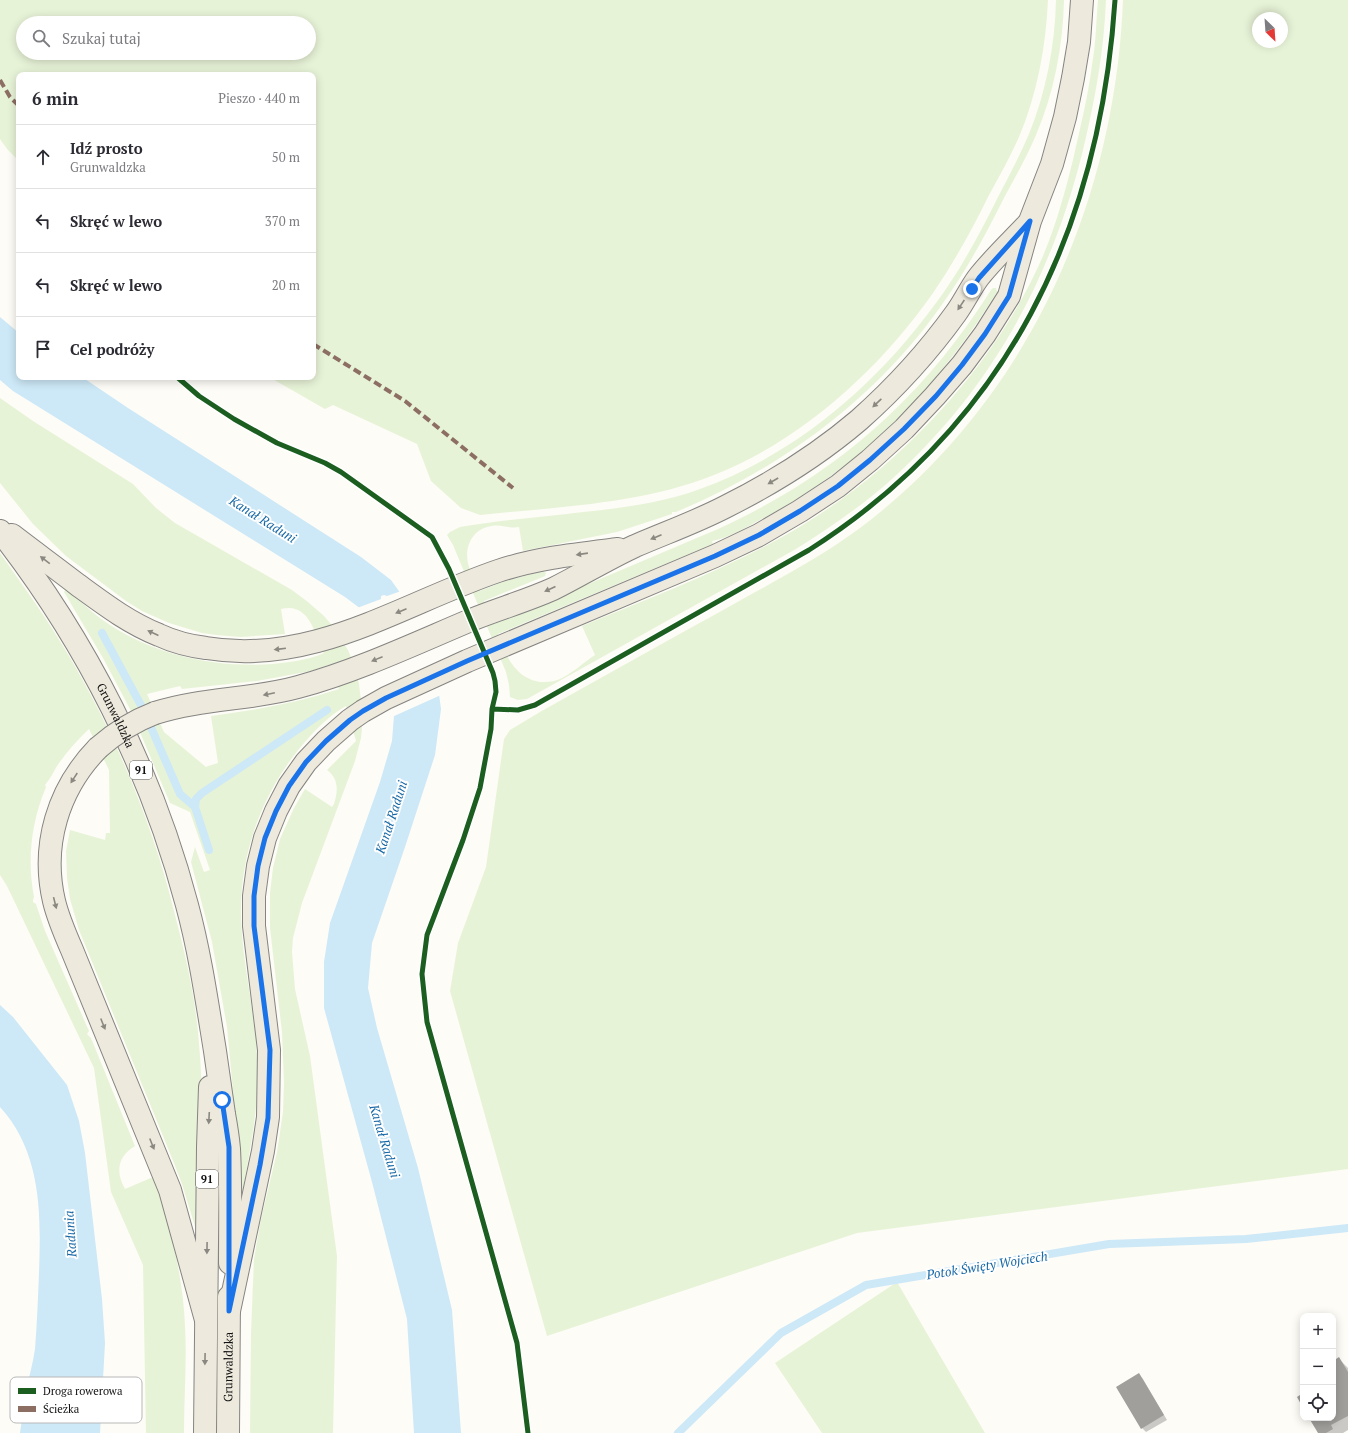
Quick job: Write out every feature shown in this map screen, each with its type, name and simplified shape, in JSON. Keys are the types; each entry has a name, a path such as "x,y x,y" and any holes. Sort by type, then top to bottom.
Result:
{"main road":[{"path":"229,1311 260,1165 268,1118 270,1050 254,926 254,896 258,866 265,838 276,811 289,786 306,762 350,720 363,711 386,698 467,661 715,556 759,535 800,511 838,486 870,460 904,429 962,365 1009,296 1030,221 1052,164 1065,117 1079,42 1082,0"},
{"path":"206,1320 170,1190 60,920 54,900 50,877 50,854 56,817 70,783 81,767 98,748 122,729 155,713 194,704 257,696 295,688 334,676 551,589 635,546 747,496 804,462 844,432 881,400 922,356 956,314 979,278 1030,221"},
{"path":"0,526 105,605 131,622 160,636 192,646 226,651 258,652 318,642 346,633 483,577 526,562 635,546"},
{"name":"Grunwaldzka","path":"0,531 18,553 50,601 91,669 115,714 144,776 164,830 186,899 206,988 229,1147 228,1433"},
{"name":"Grunwaldzka","path":"205,1433 208,1147 213,1038"}],"green space":[{"path":"0,0 1048,0 1040,70 1031,104 1019,137 976,222 948,270 933,293 889,349 836,400 808,423 746,461 686,485 599,503 480,515 461,508 431,481 417,444 333,405 325,409 274,380 316,380 316,72 16,72 16,158 0,139"},
{"path":"1056,0 1064,0 1062,35 1053,86 1029,151 973,256 959,279 925,327 896,361 864,393 830,422 794,448 757,472 717,493 676,512 672,512 672,514 617,532 523,551 519,527 495,526 486,527 480,530 475,534 469,544 467,556 470,570 480,591 502,582 543,571 546,573 545,576 484,601 494,624 718,529 761,508 801,484 838,458 873,430 905,399 936,366 991,290 996,288 997,292 975,326 950,360 895,421 832,475 798,498 762,519 737,532 712,541 713,544 498,634 509,659 520,672 535,681 551,682 566,676 595,655 582,626 666,592 748,555 801,526 838,502 875,474 942,409 973,373 1000,335 1023,296 1043,256 1063,196 1084,112 1095,41 1098,0 1106,0 1101,57 1091,113 1070,198 1054,244 1035,287 1013,330 988,370 959,408 927,444 881,489 833,525 796,549 527,699 518,700 510,697 506,672 453,545 447,535 460,527 506,520 627,507 686,494 735,475 768,458 829,416 858,391 910,337 951,281 968,254 1022,150 1035,118 1045,85 1052,51"},
{"path":"1123,0 1348,0 1348,1169 857,1233 547,1336 450,991 458,943 486,867 504,739 510,730 540,712 828,550 860,528 919,478 970,422 1014,360 1051,294 1080,224 1102,151 1116,76"},
{"path":"0,398 33,421 133,484 156,508 175,523 292,590 308,602 330,623 348,650 356,670 363,717 361,738 355,761 302,903 293,938 292,952 295,989 310,1056 337,1256 333,1433 250,1433 251,1333 254,1259 261,1219 277,1152 283,1112 284,1083 282,1032 270,928 270,893 273,868 280,839 294,808 305,789 332,807 334,804 337,790 336,781 327,770 356,741 346,706 337,711 314,732 287,765 276,782 259,818 247,856 241,896 241,916 244,951 256,1039 258,1074 252,1140 243,1189 240,1191 235,1112 227,1027 212,942 191,862 195,847 204,872 210,870 190,812 170,803 131,711 103,658 64,592 67,590 99,617 128,636 148,645 188,658 209,662 252,665 292,661 324,653 309,620 298,610 290,608 281,609 285,634 241,637 202,633 169,623 142,611 126,601 66,556 33,524 0,483","holes":["329,665 339,689 276,706 211,716 218,763 206,767 164,732 147,694 180,686 182,689 257,681 311,671"]},
{"path":"0,553 69,656 102,717 117,749 156,847 175,915 190,979 198,1028 202,1091 197,1233 182,1184 79,930 70,899 67,878 66,851 70,830 105,840 106,833 110,833 109,770 89,729 64,756 45,785 46,787 37,814 32,842 31,869 34,897 33,902 36,904 45,931 89,1031 87,1034 91,1038 135,1146 125,1155 120,1165 119,1171 122,1183 125,1189 153,1177 165,1213 175,1250 184,1307 186,1352 184,1433 146,1433 143,1265 111,1192 94,1068 7,886 0,875"},
{"path":"897,1282 985,1433 822,1433 775,1363"}],"water":[{"name":"Kanał Raduni","path":"0,317 16,330 16,380 86,380 361,557 391,580 411,608 436,672 441,709 435,755 372,943 368,988 377,1028 418,1168 452,1310 461,1433 414,1433 407,1319 372,1182 324,1008 324,962 330,923 380,782 392,741 395,703 393,677 376,632 361,609 345,597 13,391 0,380"},
{"name":"Radunia","path":"0,1005 13,1017 67,1085 79,1121 85,1153 102,1299 105,1343 103,1377 29,1377 35,1349 37,1321 40,1229 39,1207 31,1164 24,1144 14,1125 0,1107"},
{"path":"21,1423 101,1423 100,1433 20,1433"}],"pier":[{"path":"401,591 412,607 428,639 438,671 441,695 392,717 393,703 391,677 374,633 360,610 357,608 381,599 381,596 387,596"}],"building":[{"path":"1339,1357 1348,1372 1348,1416 1331,1425 1333,1429 1326,1433 1318,1433 1311,1421 1336,1421 1336,1359"},
{"path":"1139,1373 1164,1415 1141,1429 1116,1387"},
{"path":"1300,1395 1300,1402 1297,1397"}],"waterway":[{"path":"102,633 143,709 180,794 195,807 209,850"},
{"path":"195,807 196,799 202,793 327,710"},
{"name":"Potok Święty Wojciech","path":"678,1433 781,1333 866,1285 1109,1244 1246,1239 1348,1228"}],"marked path":[{"path":"0,80 10,97 16,103"},
{"path":"316,346 405,401 513,488"}],"cycle path":[{"path":"492,709 518,710 535,705 809,550 878,500 938,443 989,381 1031,314 1064,242 1089,165 1106,84 1115,0"},
{"path":"180,380 199,396 234,419 277,443 325,463 341,472 432,537 449,569 493,673 496,692 480,788 463,840 427,935 422,974 427,1022 517,1343 528,1433"}],"route":[{"path":"222,1100 229,1147 229,1311 263,1151 268,1118 270,1050 254,926 254,896 258,866 265,838 276,811 289,786 306,762 326,741 350,720 386,698 467,661 715,556 759,535 800,511 838,486 870,460 904,429 936,396 985,334 1009,296 1030,221 979,278 972,289"}]}
